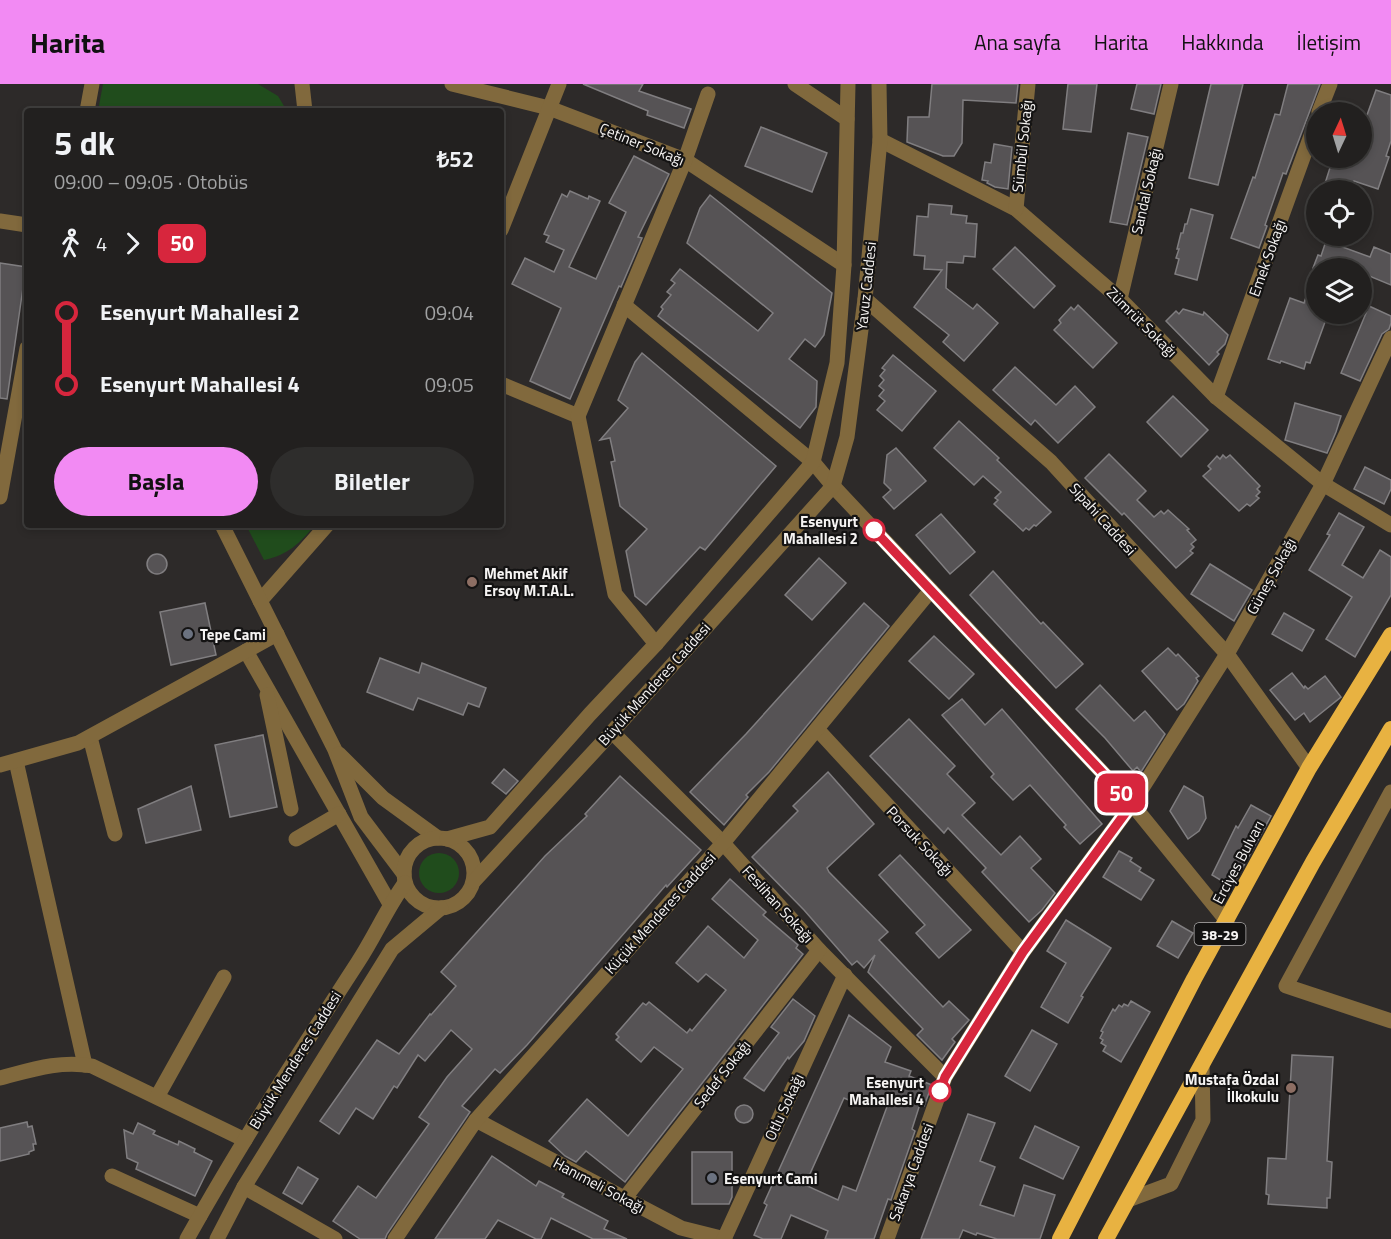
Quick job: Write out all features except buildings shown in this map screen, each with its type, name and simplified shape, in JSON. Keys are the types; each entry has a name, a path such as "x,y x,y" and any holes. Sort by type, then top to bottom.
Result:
{"highway":[{"name":"Erciyes Bulvarı","path":"1060,1239 1194,978 1309,768 1391,635"},
{"name":"38-29","path":"1106,1239 1319,852 1391,729"}],"street":[{"path":"88,108 92,84"},
{"path":"302,84 305,108"},
{"name":"Çetiner Sokağı","path":"452,84 549,108 685,160 844,265"},
{"path":"504,222 559,84"},
{"path":"795,84 847,119"},
{"name":"Yavuz Caddesi","path":"813,462 837,363 844,265 848,84"},
{"name":"Yavuz Caddesi","path":"833,486 847,437 865,299 880,140 879,84"},
{"name":"Sümbül Sokağı","path":"1016,209 1028,84"},
{"name":"Sandal Sokağı","path":"1120,299 1171,84"},
{"path":"1323,102 1330,84"},
{"path":"656,644 615,594 578,416 685,160 708,94"},
{"name":"Zümrüt Sokağı","path":"880,140 1016,209 1120,299 1216,397 1323,484 1391,525"},
{"name":"Emek Sokağı","path":"1216,397 1306,149"},
{"path":"0,220 24,224"},
{"name":"Sipahi Caddesi","path":"865,299 1051,462 1227,654 1309,768"},
{"path":"624,305 813,462 1132,804 1227,921"},
{"name":"Güneş Sokağı","path":"1132,804 1227,654 1323,484 1391,338"},
{"path":"0,496 24,364"},
{"path":"504,385 578,416"},
{"name":"Büyük Menderes Caddesi","path":"442,838 490,827 590,714 656,644 813,462"},
{"name":"Büyük Menderes Caddesi","path":"474,881 612,732 833,486"},
{"path":"224,528 335,750 361,817 405,879 415,899 423,904 441,908 458,903 471,890 475,872 469,855 463,847 442,838 383,798 335,750"},
{"path":"260,600 324,528"},
{"name":"Küçük Menderes Caddesi","path":"395,1239 476,1120 723,843 931,590"},
{"path":"0,765 78,743 277,634"},
{"path":"246,651 390,904"},
{"path":"264,681 291,809"},
{"name":"Porsuk Sokağı","path":"817,729 1023,952"},
{"name":"Feslihan Sokağı","path":"612,732 723,843 819,950 945,1077"},
{"path":"90,737 115,834"},
{"path":"16,761 85,1065"},
{"path":"1391,792 1286,986 1391,1021"},
{"name":"Sakarya Caddesi","path":"887,1239 945,1077 1023,952 1132,804"},
{"path":"296,839 339,814"},
{"path":"405,879 408,857 413,849 420,843 442,838"},
{"name":"Büyük Menderes Caddesi","path":"187,1239 245,1140 376,934 405,879"},
{"name":"Büyük Menderes Caddesi","path":"217,1239 244,1186 392,950 441,908"},
{"name":"Sedef Sokağı","path":"624,1198 819,950"},
{"name":"Otlu Sokağı","path":"725,1239 845,975"},
{"path":"157,1097 224,977"},
{"path":"0,1078 59,1063 92,1066 245,1140"},
{"path":"1128,1200 1171,1184 1203,1120 1202,1064"},
{"name":"Hanımeli Sokağı","path":"476,1120 624,1198 679,1234 725,1239"},
{"path":"112,1176 200,1216"},
{"path":"244,1186 335,1239"}],"green space":[{"path":"103,84 258,84 278,96 285,108 99,108"},
{"path":"248,528 312,528 293,547 280,555 264,560"},
{"path":"439,853 453,859 459,873 453,887 439,893 425,887 419,873 425,859"}],"bus line":[{"name":"50","path":"874,530 1132,804 1023,952 945,1077 940,1091"}],"place":[{"name":"Esenyurt Mahallesi 2","path":"874,530"},
{"name":"Mehmet Akif Ersoy M.T.A.L.","path":"472,582"},
{"name":"Tepe Cami","path":"188,634"},
{"name":"Mustafa Özdal İlkokulu","path":"1291,1088"},
{"name":"Esenyurt Mahallesi 4","path":"940,1091"},
{"name":"Esenyurt Cami","path":"712,1178"}]}
